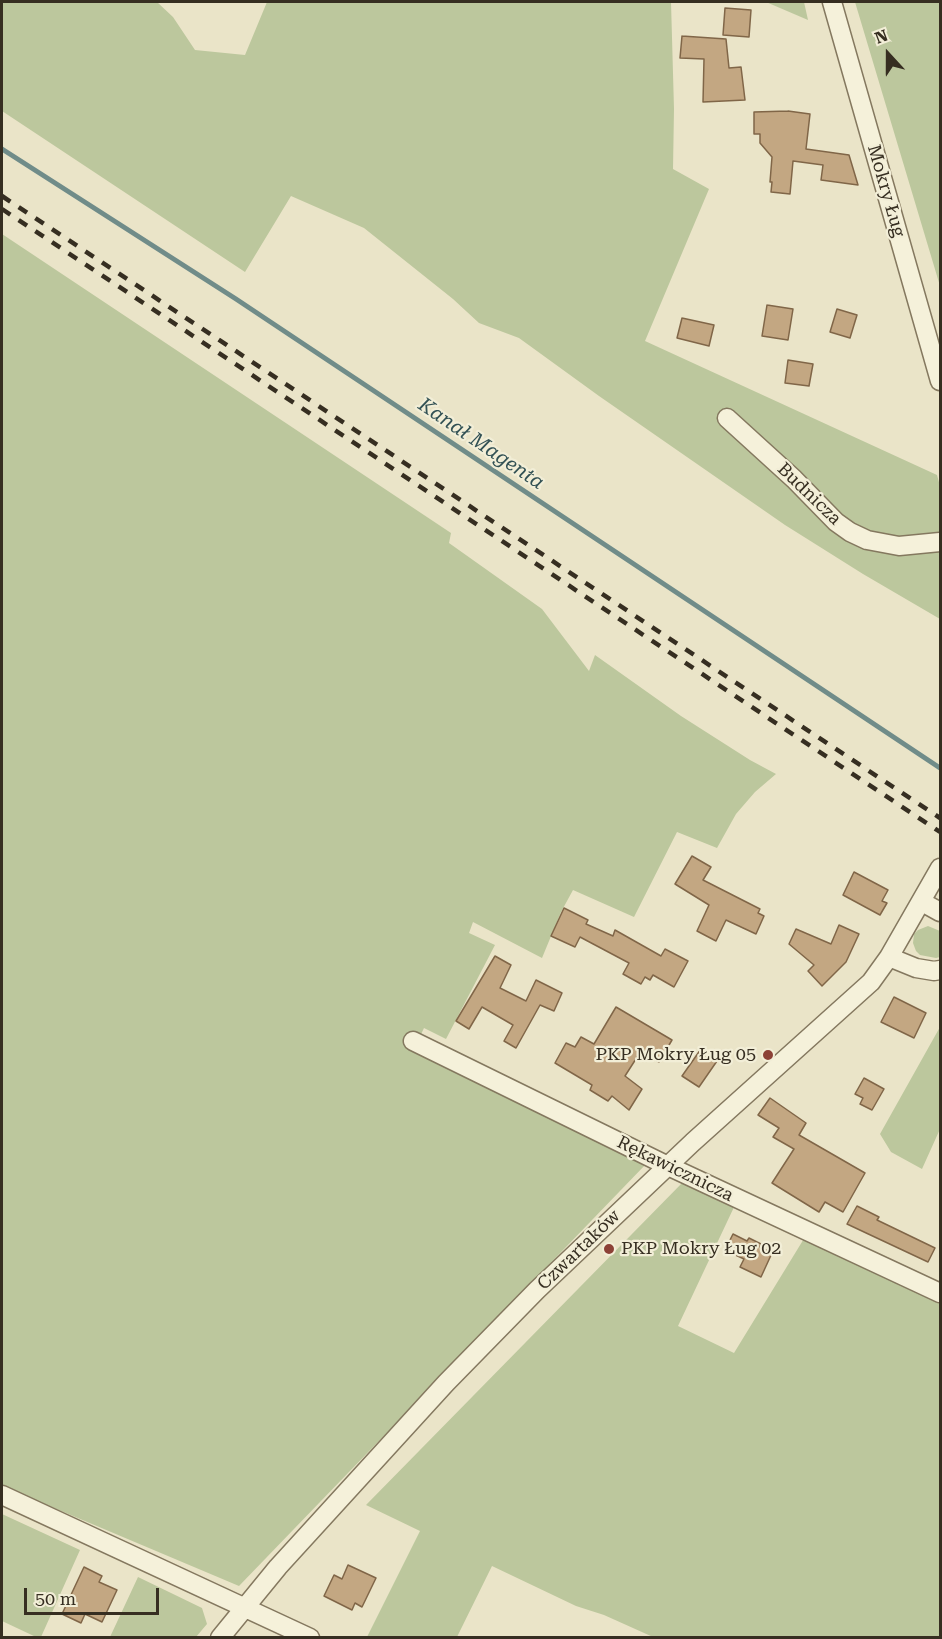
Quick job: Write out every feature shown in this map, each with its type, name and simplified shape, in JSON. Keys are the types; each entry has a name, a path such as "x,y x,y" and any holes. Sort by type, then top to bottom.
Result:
{"street":[{"name":"Mokry Ług","path":"832,2 940,381"},
{"name":"Budnicza","path":"727,418 794,479 836,522 850,532 867,540 899,546 940,542"},
{"name":"Czwartaków","path":"220,1638 244,1606 446,1383 537,1290 668,1166 863,990 889,957 940,868"},
{"path":"921,902 940,912"},
{"path":"889,957 916,968 940,970"},
{"name":"Rękawicznicza","path":"412,1041 668,1166 940,1293"},
{"path":"2,1495 310,1638"}],"green space":[{"path":"2,2 157,2 173,17 195,50 245,55 267,2 671,2 673,169 709,189 645,341 937,475 940,486 940,619 785,525 519,338 479,323 453,299 364,228 291,196 245,272 2,111"},
{"path":"766,2 804,2 808,20"},
{"path":"855,2 940,2 940,286"},
{"path":"2,234 451,533 449,543 542,609 589,671 595,655 681,716 776,774 755,792 736,814 717,848 677,832 634,917 573,890 542,958 473,922 469,933 495,945 446,1039 424,1028 414,1049 647,1163 239,1586 2,1486"},
{"path":"928,926 940,931 940,957 920,955 916,951 913,943 914,934"},
{"path":"940,1027 940,1129 922,1169 891,1152 880,1134"},
{"path":"684,1181 735,1205 678,1326 734,1353 805,1237 940,1301 940,1637 653,1637 604,1615 576,1606 492,1566 457,1637 367,1637 420,1531 366,1505"},
{"path":"2,1514 80,1550 41,1637 36,1637 2,1621"},
{"path":"138,1577 202,1608 207,1624 196,1637 110,1637"}],"building":[{"path":"725,8 751,10 749,37 723,35"},
{"path":"682,36 726,39 729,68 741,67 745,100 703,102 704,59 680,58"},
{"path":"788,111 810,114 806,149 849,155 858,185 821,180 823,165 793,161 790,194 771,192 772,157 760,143 760,134 754,134 754,112"},
{"path":"767,305 793,309 788,340 762,336"},
{"path":"837,309 857,315 850,338 830,332"},
{"path":"682,318 714,325 709,346 677,338"},
{"path":"788,360 813,364 809,386 785,383"},
{"path":"692,856 711,867 703,880 760,909 758,913 764,916 756,934 726,920 716,941 697,931 709,905 675,884"},
{"path":"854,872 888,890 882,901 887,903 880,915 843,895"},
{"path":"564,908 588,920 586,924 613,936 615,930 661,956 665,949 688,961 674,987 653,975 650,980 645,977 641,984 623,974 629,963 580,937 575,947 551,936"},
{"path":"839,925 859,934 846,962 822,986 808,971 814,965 789,944 796,929 831,944"},
{"path":"495,956 511,965 500,988 526,1001 536,980 562,993 554,1011 540,1005 516,1048 504,1041 513,1025 482,1007 469,1029 456,1021"},
{"path":"894,997 926,1013 914,1038 881,1022"},
{"path":"616,1007 672,1040 659,1062 641,1051 625,1076 642,1089 629,1110 612,1096 608,1101 590,1090 592,1085 555,1063 566,1043 575,1047 581,1037 594,1044"},
{"path":"701,1049 717,1061 699,1087 682,1076"},
{"path":"864,1078 884,1089 872,1110 860,1104 863,1098 855,1094"},
{"path":"770,1098 806,1123 799,1135 865,1173 843,1212 825,1202 819,1212 772,1183 794,1149 773,1137 779,1128 758,1115"},
{"path":"857,1206 879,1217 877,1220 935,1248 928,1262 847,1224"},
{"path":"733,1234 747,1241 749,1238 772,1253 761,1277 740,1267 744,1259 725,1250"},
{"path":"348,1565 376,1578 362,1607 355,1603 352,1610 324,1596 334,1575 342,1579"},
{"path":"84,1567 102,1576 99,1582 117,1590 102,1622 85,1614 81,1623 62,1614"}],"waterway":[{"name":"Kanał Magenta","path":"2,149 236,299 940,768"}],"railway":[{"path":"2,196 940,818"},
{"path":"2,209 940,832"}],"place":[{"name":"PKP Mokry Ług 05","path":"768,1055"},
{"name":"PKP Mokry Ług 02","path":"609,1249"}]}
